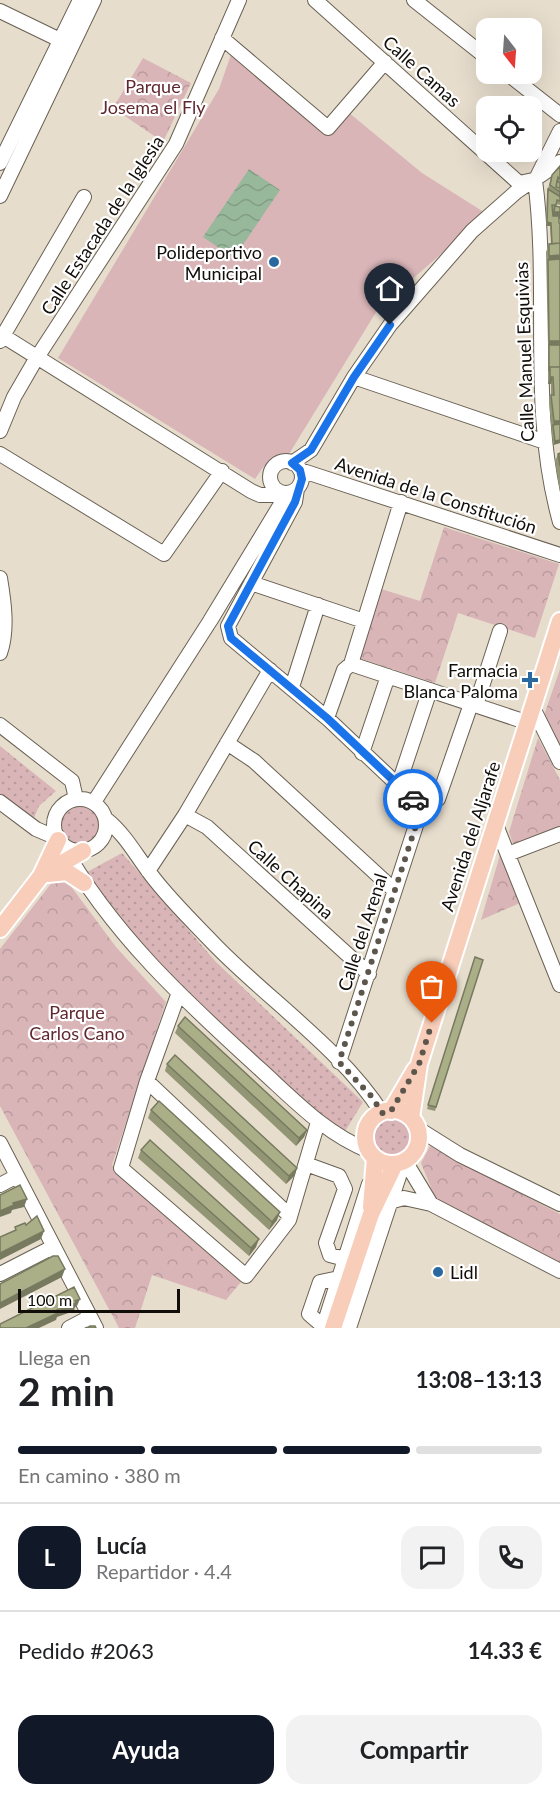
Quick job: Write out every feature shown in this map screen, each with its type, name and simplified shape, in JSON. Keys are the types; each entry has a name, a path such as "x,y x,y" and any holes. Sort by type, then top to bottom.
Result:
{"main road":[{"name":"Avenida del Aljarafe","path":"414,1123 419,1064 560,621"},
{"path":"0,929 66,846"},
{"path":"41,876 57,871 67,872 84,883"},
{"name":"Avenida del Aljarafe","path":"387,1112 419,1064"},
{"path":"326,1327 370,1214 401,1162 418,1144 414,1123 387,1112 369,1125 366,1133 372,1154 370,1214"},
{"path":"372,1154 401,1162"}],"street":[{"path":"0,163 62,41 80,0"},
{"path":"0,196 94,0"},
{"name":"Calle Estacada de la Iglesia","path":"0,431 14,397 36,359 176,144 239,0"},
{"name":"Calle Camas","path":"315,0 519,183 535,180"},
{"path":"421,2 476,49"},
{"path":"0,11 62,41"},
{"path":"222,38 328,128 385,62"},
{"path":"521,84 560,114"},
{"path":"535,180 560,131"},
{"path":"296,466 311,450 354,377 390,325 472,231 516,192 560,162"},
{"name":"Calle Manuel Esquivias","path":"535,180 538,206 539,341 545,442 551,491 560,522"},
{"path":"84,197 1,337 249,488 281,490 302,479 296,466 287,461 276,465 270,475 281,490 295,502 228,626 231,638 327,718 418,804 420,813 438,800 501,631"},
{"path":"354,377 545,442"},
{"path":"0,454 164,554 222,471"},
{"name":"Avenida de la Constitución","path":"296,466 560,555"},
{"path":"94,802 210,621 257,541 281,490"},
{"path":"327,718 344,670 351,664 401,502"},
{"path":"0,578 3,645 0,653"},
{"path":"251,583 364,621"},
{"path":"292,687 318,605"},
{"path":"351,664 473,705 529,714 560,762"},
{"path":"148,871 185,815 270,670"},
{"path":"362,753 388,676"},
{"path":"398,786 430,690"},
{"path":"0,725 72,781 76,799"},
{"path":"227,743 254,761 394,890"},
{"path":"372,1154 344,1141 318,1122 178,995 106,914 84,883 54,823 56,814 68,801 76,799 94,802 106,819 117,828 148,871 219,948 339,1062 387,1112"},
{"path":"0,802 36,829 66,846 99,843 104,836 106,819"},
{"name":"Calle del Arenal","path":"339,1062 420,813"},
{"name":"Calle Chapina","path":"185,815 207,827 369,974"},
{"path":"496,825 560,985"},
{"path":"508,854 560,834"},
{"path":"178,995 147,1081 121,1168 246,1276 290,1216 318,1122"},
{"path":"147,1081 290,1216"},
{"path":"414,1123 460,1155 560,1204"},
{"path":"0,1143 93,1322 69,1328"},
{"path":"349,1328 393,1201 401,1162"},
{"path":"401,1162 431,1204"},
{"path":"306,1164 339,1176 345,1189 326,1243 330,1255 345,1259"},
{"path":"0,1185 18,1176"},
{"path":"326,1327 339,1278 372,1176"},
{"path":"393,1201 404,1198 431,1204 560,1271"},
{"path":"0,1274 53,1247"}],"green space":[{"name":"Polideportivo Municipal","path":"235,43 327,121 348,112 422,173 487,214 378,309 289,454 264,466 255,479 58,358 219,89"},
{"name":"Parque Josema el Fly","path":"143,58 191,83 163,142 113,108"},
{"path":"444,527 559,564 535,638 458,613 435,683 358,658 381,589 420,601"},
{"path":"560,669 560,750 543,718"},
{"path":"538,738 560,780 560,826 513,844 509,832"},
{"path":"0,746 56,791 39,806 34,818 0,794"},
{"path":"80,805 88,806 94,811 99,817 99,833 94,839 88,844 80,845 72,844 66,839 61,833 60,825 61,817 66,811 72,806"},
{"path":"122,853 216,962 363,1102 344,1133 204,1012 139,944 87,872"},
{"path":"500,855 520,903 481,920"},
{"name":"Parque Carlos Cano","path":"57,876 67,881 116,947 166,1002 112,1165 241,1282 226,1300 152,1275 135,1328 119,1328 0,1106 0,949"},
{"path":"392,1116 407,1122 413,1137 407,1152 392,1158 377,1152 371,1137 377,1122"},
{"path":"430,1146 560,1214 560,1263 436,1200 421,1163"}],"water":[{"path":"249,169 280,190 234,258 203,237"}],"building":[{"path":"560,166 560,179 558,177 556,187 560,188 560,192 550,185 552,175"},
{"path":"548,189 559,196 560,193 560,201 557,200 556,205 552,205 553,216 559,216 560,243 552,244 551,223 547,222"},
{"path":"555,206 560,207 560,212 554,212"},
{"path":"560,243 560,255 549,256 549,244"},
{"path":"560,259 560,341 549,341 548,260"},
{"path":"549,345 560,345 560,367 550,367 549,371"},
{"path":"550,367 560,367 560,421 554,421 551,395 554,395 553,377 550,377"},
{"path":"560,424 560,440 555,441 553,425"},
{"path":"475,957 483,960 436,1107 428,1105"},
{"path":"185,1017 307,1130 299,1138 178,1026"},
{"path":"175,1055 297,1168 289,1176 167,1064"},
{"path":"159,1101 280,1212 272,1222 151,1110"},
{"path":"150,1140 259,1239 251,1248 141,1150"},
{"path":"20,1185 27,1199 13,1203 14,1205 0,1211 0,1195"},
{"path":"37,1216 44,1231 0,1253 0,1237 16,1230 15,1227 25,1223 26,1225"},
{"path":"53,1256 58,1256 65,1269 0,1303 0,1284"},
{"path":"74,1287 80,1299 75,1301 76,1303 57,1310 58,1313 26,1328 0,1328 0,1324"}],"way so far":[{"path":"413,799 418,804 420,813 339,1062 372,1097 382,1113 391,1111 419,1064 432,1023"}],"place":[{"name":"Polideportivo Municipal","path":"274,262"},
{"name":"Farmacia Blanca Paloma","path":"530,680"},
{"name":"Lidl","path":"438,1272"}],"route":[{"path":"390,325 354,377 311,450 292,463 302,473 295,502 228,626 231,638 292,687 413,799"}]}
